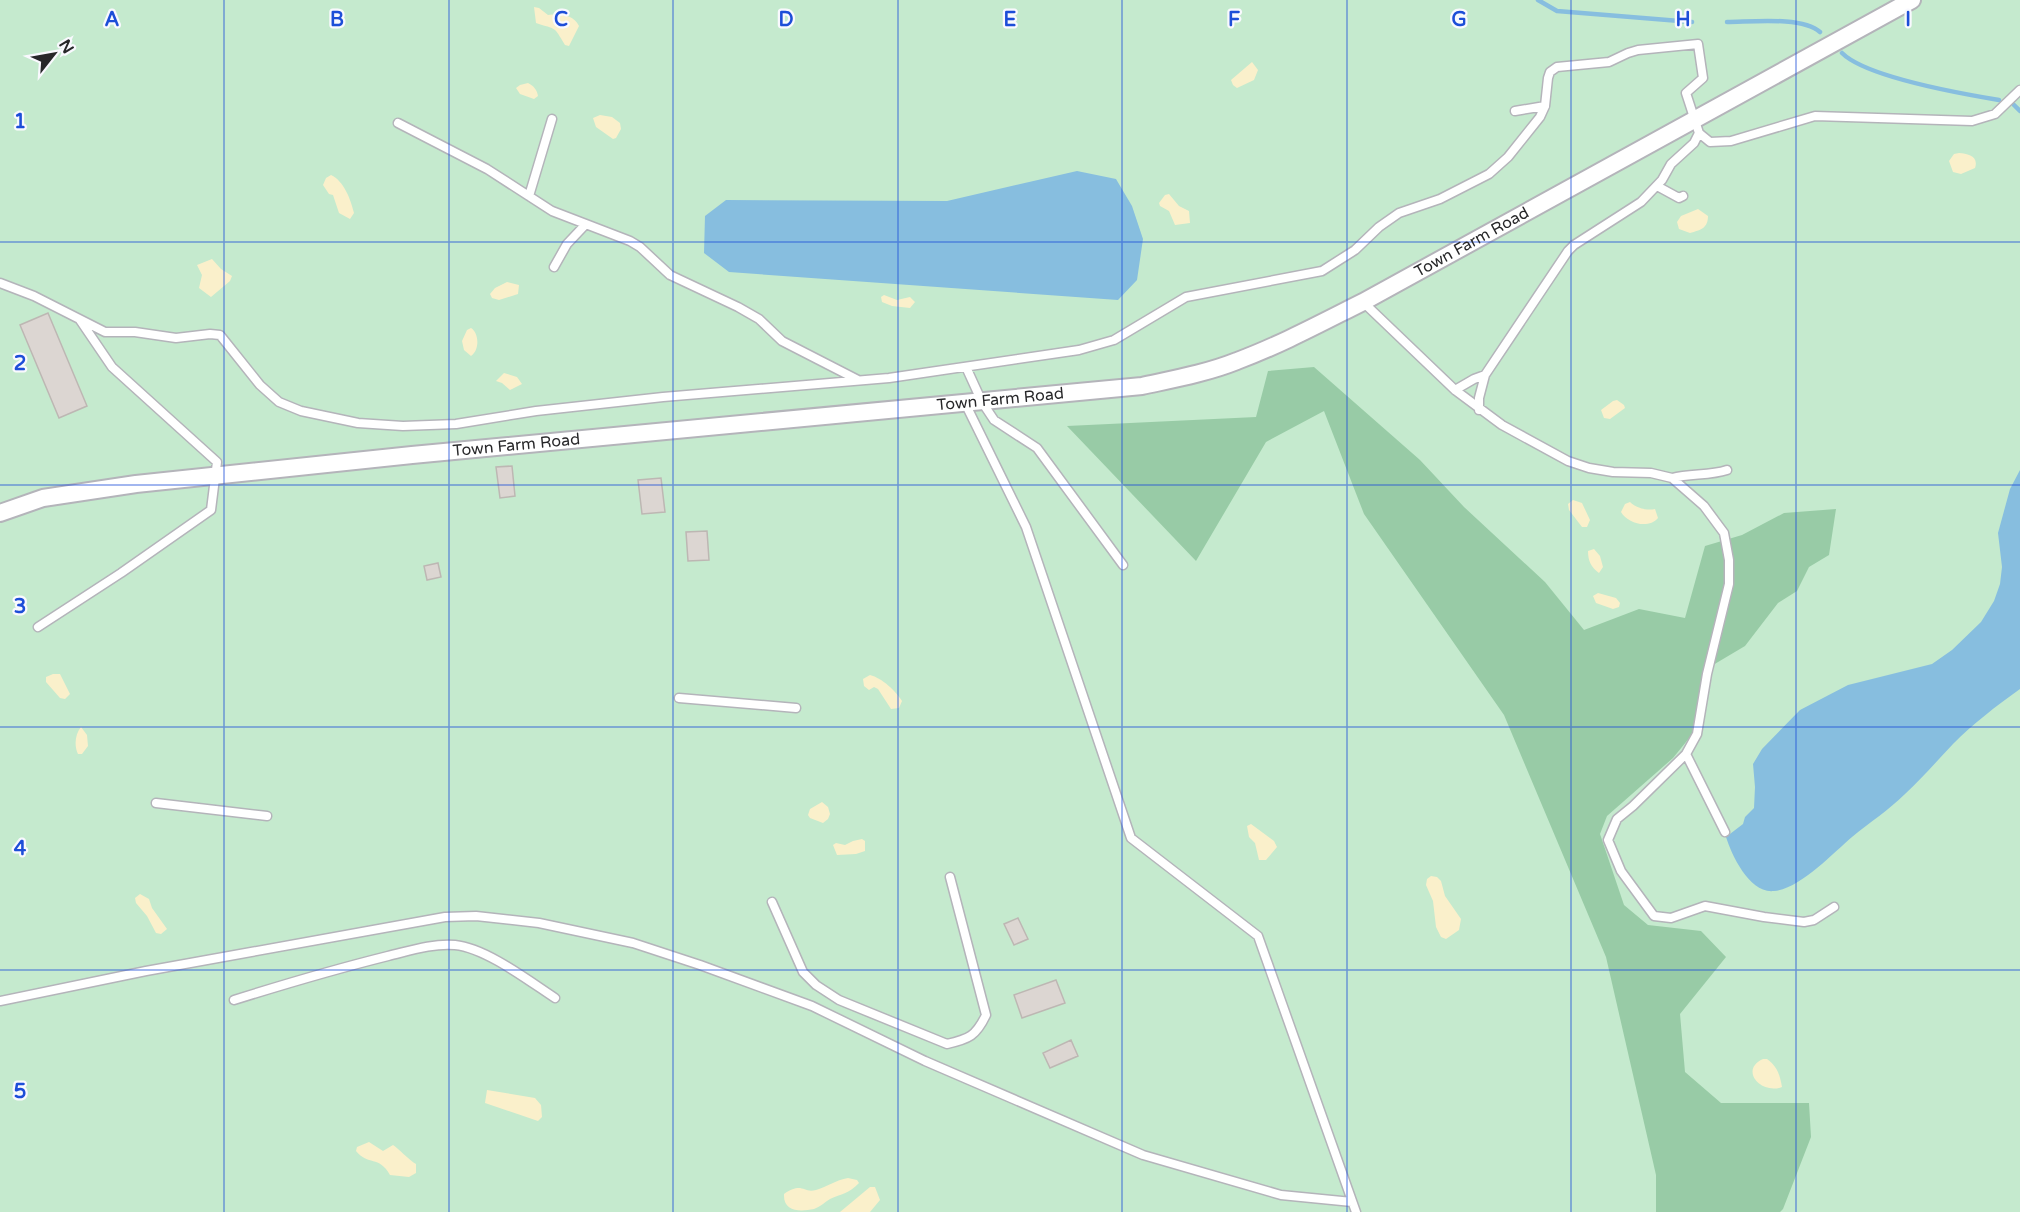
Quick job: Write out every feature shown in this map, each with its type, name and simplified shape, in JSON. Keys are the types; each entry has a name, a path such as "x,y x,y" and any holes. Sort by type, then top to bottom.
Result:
{"street":[{"name":"Town Farm Road","path":"0,513 43,498 94,489 412,455 1142,386 1183,377 1235,362 1277,345 1363,302 1696,126 1912,0"}],"lane":[{"path":"0,283 34,296 105,332 135,332 176,338 220,335 260,385 279,402 301,411 358,423 403,426 456,424 582,406 859,381 966,367 1079,350 1114,340 1186,297 1322,271 1355,250 1379,227 1399,213 1464,189 1489,174 1508,157 1540,117 1545,106 1550,72 1557,67 1609,62 1638,50 1698,44 1703,78 1686,93 1696,126 1694,143 1671,164 1657,186 1641,202 1568,251 1485,375 1479,398 1479,410"},
{"path":"1696,126 1710,142 1731,141 1815,116 1972,121 1995,114 2020,90"},
{"path":"1515,111 1545,106"},
{"path":"529,196 552,119"},
{"path":"398,123 488,169 552,211 640,247 670,275 738,307 759,319 782,340 859,381"},
{"path":"1657,186 1679,198 1683,196"},
{"path":"554,267 567,244 585,225"},
{"path":"1363,302 1479,410 1502,426 1568,461 1589,468 1613,472 1651,473 1672,478 1715,474 1727,470"},
{"path":"38,627 211,510 217,462 112,367 80,319"},
{"path":"966,367 973,403 1026,527 1131,838 1258,936 1356,1212"},
{"path":"1455,390 1485,375"},
{"path":"973,403 994,420 1037,448 1123,565"},
{"path":"1672,478 1704,506 1724,533 1729,560 1729,584 1707,674 1697,734 1686,754 1617,819 1608,840 1621,871 1654,916 1671,918 1705,906 1804,922 1814,920 1834,907"},
{"path":"679,698 796,708"},
{"path":"1686,754 1725,832"},
{"path":"156,803 267,816"},
{"path":"772,902 802,972 816,985 839,1000 947,1044 965,1040 978,1031 986,1016 950,877"},
{"path":"0,1001 279,946 445,917 476,916 539,923 633,943 812,1006 925,1061 1143,1155 1281,1195 1352,1202"},
{"path":"234,1000 342,968 433,946 456,945 478,952 514,971 555,998"}],"green space":[{"path":"0,0 2020,0 2020,1212 0,1212"},
{"path":"1314,367 1420,460 1464,507 1545,582 1584,630 1639,609 1685,618 1705,546 1742,535 1784,513 1836,509 1829,555 1809,567 1797,591 1778,603 1745,646 1713,665 1703,721 1673,758 1607,816 1600,834 1624,905 1648,925 1701,931 1726,957 1680,1014 1685,1072 1721,1103 1809,1103 1811,1137 1780,1212 1656,1212 1656,1175 1606,957 1504,715 1364,514 1324,411 1266,442 1196,561 1067,426 1256,417 1268,371"}],"sand":[{"path":"534,7 548,15 566,16 576,22 579,26 569,46 565,45 554,29 536,23"},
{"path":"1252,62 1258,70 1254,80 1237,88 1231,80"},
{"path":"528,83 537,92 538,96 534,99 520,94 516,88"},
{"path":"600,115 612,117 620,123 621,129 616,138 613,139 596,127 593,118"},
{"path":"1959,153 1974,158 1975,168 1961,174 1953,172 1949,161 1954,154"},
{"path":"331,175 340,182 349,197 354,213 350,219 339,213 333,195 329,194 323,185 326,178"},
{"path":"1169,194 1179,206 1189,211 1190,223 1175,225 1169,211 1160,206 1159,203 1165,195"},
{"path":"1698,209 1708,216 1705,226 1690,233 1679,229 1677,222 1681,216"},
{"path":"212,259 232,276 230,281 211,297 199,288 202,275 197,265"},
{"path":"507,282 519,285 518,294 499,300 492,298 490,294 495,288"},
{"path":"884,295 897,300 910,297 915,302 910,308 892,306 882,302 881,297"},
{"path":"471,328 476,334 477,342 476,350 471,356 464,350 462,341 467,330"},
{"path":"504,373 517,377 522,384 510,390 496,381"},
{"path":"1617,400 1625,408 1610,419 1604,418 1601,410"},
{"path":"1573,500 1582,503 1590,520 1587,527 1582,527 1569,510 1568,504"},
{"path":"1630,502 1642,509 1655,509 1658,518 1644,524 1628,520 1621,512 1625,504"},
{"path":"1594,549 1600,556 1603,567 1599,573 1592,566 1589,558 1588,551"},
{"path":"1598,593 1616,598 1620,603 1619,607 1613,609 1596,603 1593,596"},
{"path":"60,674 70,694 65,699 60,698 46,682 46,677"},
{"path":"870,675 884,682 896,693 902,701 899,708 891,709 878,689 874,687 869,690 864,686 863,679"},
{"path":"81,727 87,735 88,746 82,754 78,754 76,740"},
{"path":"822,802 828,807 830,814 823,823 808,815 810,809"},
{"path":"1251,824 1274,841 1277,847 1266,860 1259,860 1255,843 1249,837 1247,826"},
{"path":"862,839 865,841 865,851 837,855 833,845 836,843 845,845"},
{"path":"1431,876 1441,881 1445,896 1461,919 1459,930 1446,939 1441,937 1436,927 1433,901 1426,885 1427,879"},
{"path":"140,894 149,899 152,908 167,929 161,934 156,933 147,916 136,903 135,898"},
{"path":"1763,1059 1767,1059 1776,1068 1782,1087 1767,1088 1756,1080 1753,1069"},
{"path":"487,1090 535,1098 541,1105 542,1117 538,1121 485,1103"},
{"path":"369,1142 383,1151 393,1145 416,1164 416,1173 409,1177 390,1175 382,1165 360,1156 356,1151 357,1147"},
{"path":"848,1178 857,1180 859,1183 849,1191 814,1209 793,1209 784,1200 784,1194 795,1188 812,1191"},
{"path":"870,1187 875,1187 880,1200 870,1212 840,1212"}],"water":[{"path":"1077,171 1116,179 1132,206 1143,239 1137,280 1118,300 729,272 704,253 705,216 726,200 947,201"},
{"path":"2020,470 2020,689 1969,729 1899,800 1805,877 1784,889 1774,891 1757,886 1737,863 1726,837 1743,824 1745,817 1754,808 1753,764 1762,749 1800,710 1848,685 1932,664 1952,650 1981,622 1994,601 2000,584 2002,567 1998,533 2010,489"}],"building":[{"path":"48,313 87,406 59,418 20,325"},
{"path":"512,466 515,496 500,498 496,467"},
{"path":"661,478 665,512 642,514 638,480"},
{"path":"707,531 709,560 688,561 686,532"},
{"path":"438,563 441,577 427,580 424,566"},
{"path":"1018,918 1028,939 1014,945 1004,924"},
{"path":"1056,980 1065,1003 1022,1018 1014,995"},
{"path":"1071,1040 1078,1056 1050,1068 1043,1053"}],"waterway":[{"path":"1538,0 1557,11 1692,22"},
{"path":"1727,22 1789,22 1812,27 1820,32"},
{"path":"1842,53 1854,62 1893,77 1999,100"},
{"path":"2014,105 2020,111"}]}
